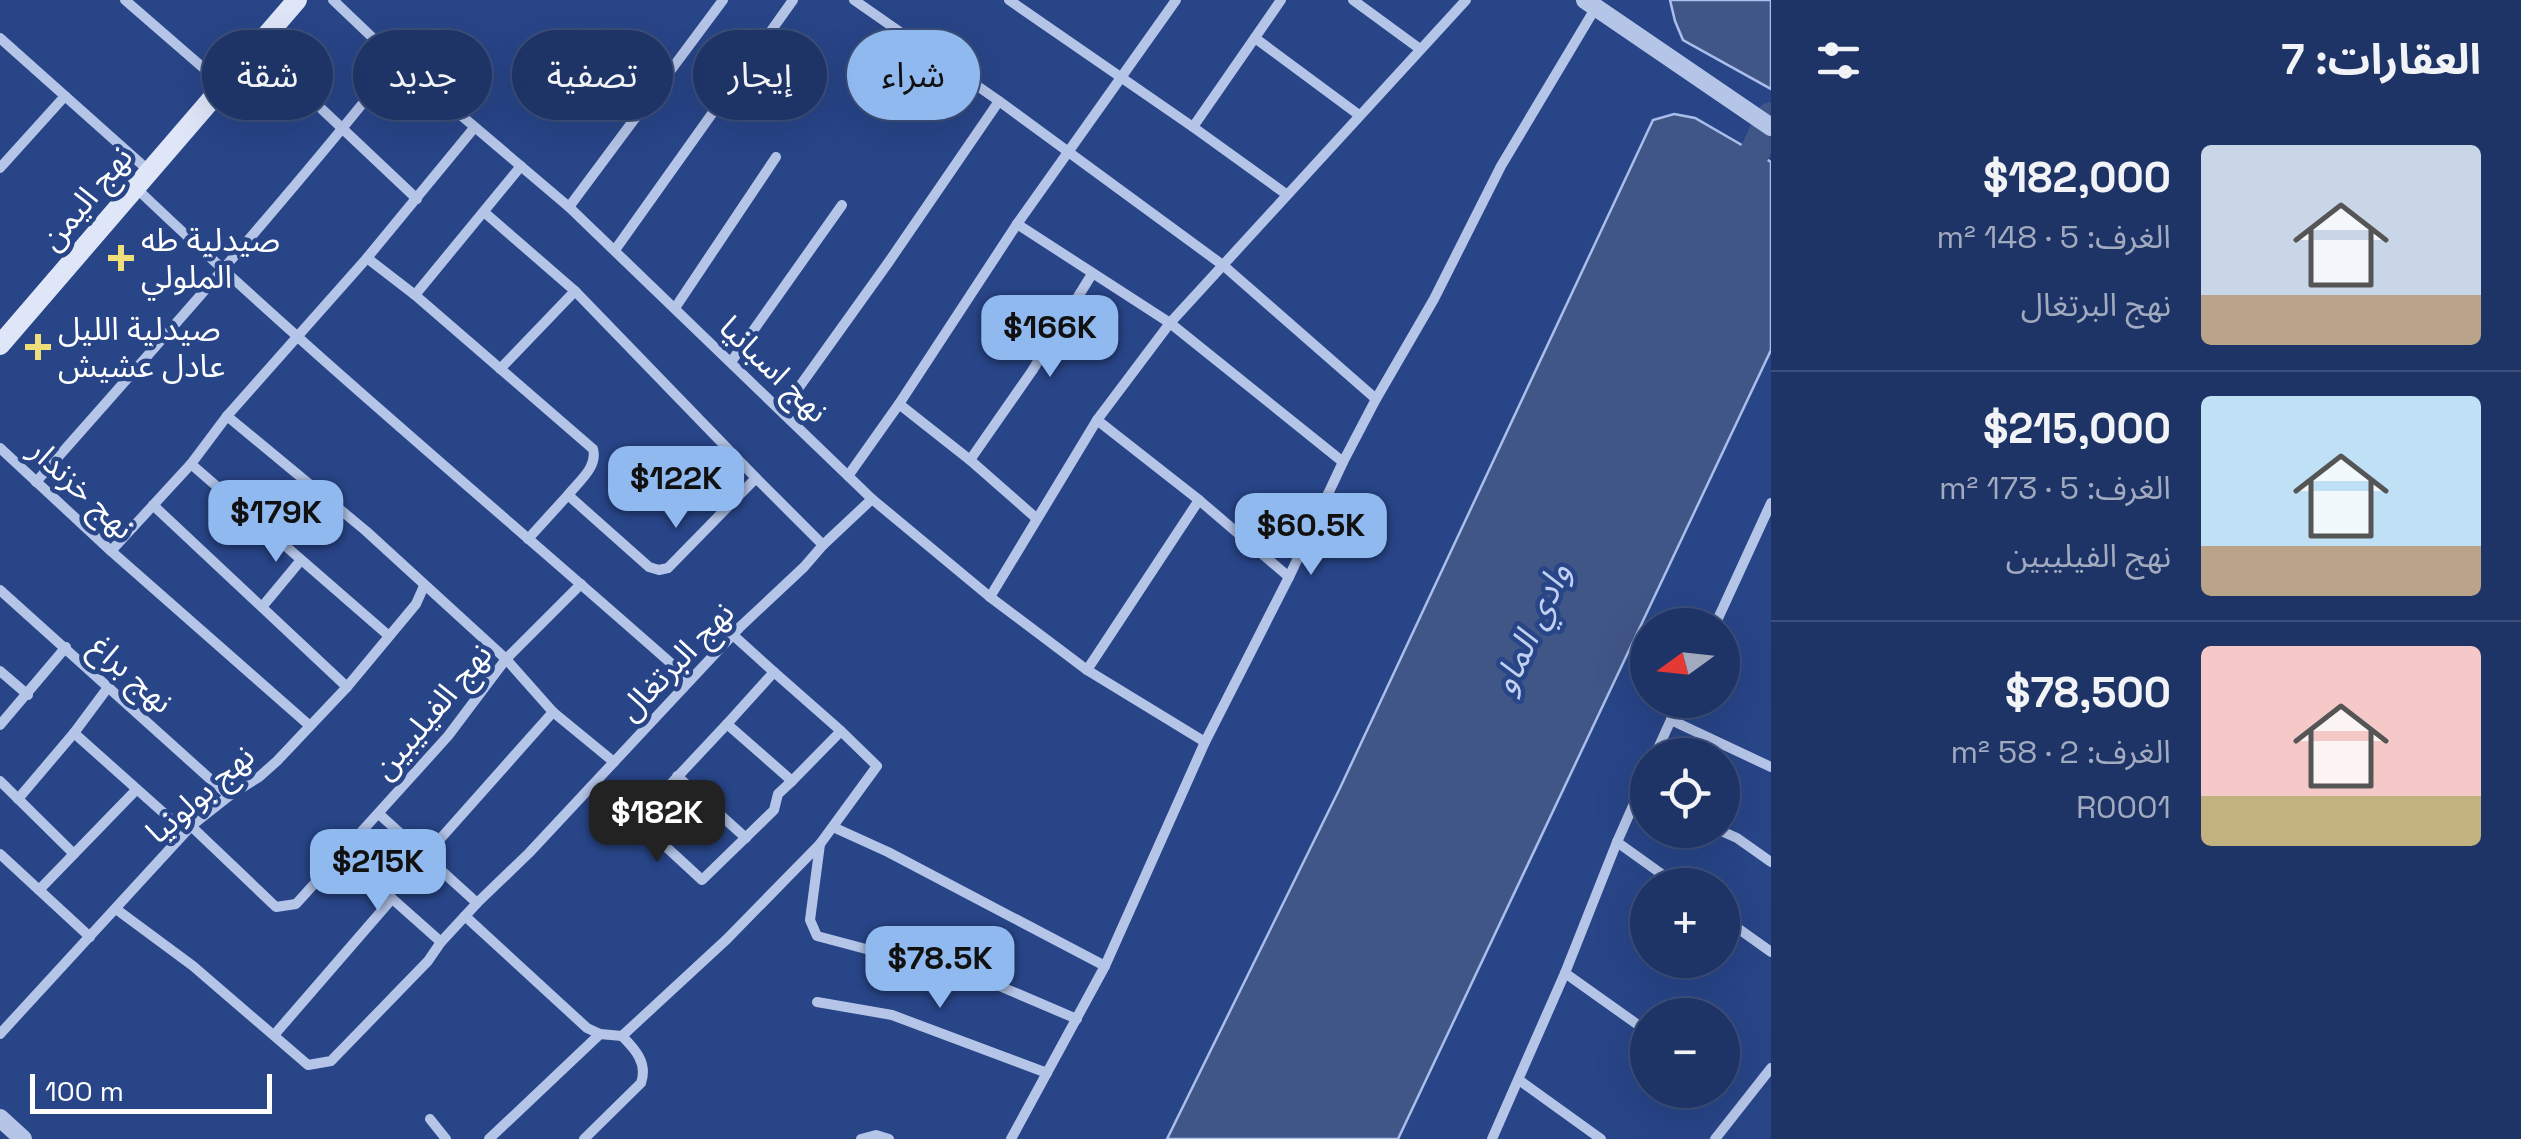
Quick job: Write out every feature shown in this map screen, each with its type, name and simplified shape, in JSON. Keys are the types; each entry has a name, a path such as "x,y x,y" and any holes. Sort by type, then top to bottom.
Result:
{"main road":[{"name":"نهج اليمن","path":"269,30 290,2"},
{"name":"نهج اليمن","path":"0,345 202,109"}],"street":[{"path":"125,0 202,67"},
{"name":"نهج اسبانيا","path":"333,0 365,30"},
{"path":"570,207 723,0"},
{"path":"615,250 794,0"},
{"path":"854,0 871,5 1224,266 1376,399"},
{"path":"848,476 1016,224 1176,0"},
{"path":"1193,126 1281,0"},
{"path":"1353,0 1420,49"},
{"path":"990,597 1098,420 1170,323 1466,0"},
{"path":"1011,1 1286,194"},
{"path":"1011,1139 1106,966 1205,742 1342,462 1591,4 1771,127"},
{"path":"0,38 65,96 223,271 690,680"},
{"path":"1254,38 1359,116"},
{"path":"0,168 65,96"},
{"path":"782,410 999,102"},
{"path":"36,482 223,271 353,116"},
{"path":"333,120 417,198"},
{"name":"نهج اسبانيا","path":"465,120 570,207 872,499 990,597 1087,670 1205,742"},
{"path":"111,550 191,464 227,416 367,258 474,128"},
{"path":"675,308 776,157"},
{"path":"415,294 521,166"},
{"path":"731,362 842,205"},
{"path":"484,212 575,291 823,545"},
{"path":"1016,224 1170,323 1342,462"},
{"path":"367,258 415,294 593,449 593,463 528,539"},
{"path":"970,460 1032,372 1092,274"},
{"path":"500,369 575,291"},
{"path":"898,404 1036,518"},
{"path":"227,416 366,531 506,659 554,712 614,762"},
{"path":"1098,420 1289,577"},
{"name":"نهج خزندار","path":"0,448 310,726"},
{"path":"191,464 389,636"},
{"path":"568,494 649,567 660,570 668,568 756,478"},
{"name":"نهج البرتغال","path":"275,1034 308,1064 332,1061 428,961 476,903 529,854 732,635 872,499"},
{"path":"1087,670 1199,500"},
{"path":"1723,608 1771,503"},
{"path":"153,505 347,686"},
{"path":"262,607 301,560"},
{"name":"نهج الفيليبين","path":"74,733 276,906 296,904 448,736 506,659 582,584"},
{"name":"نهج بولونيا","path":"0,1034 188,829 259,777 310,726 420,598 424,586"},
{"name":"نهج براغ","path":"0,590 229,796"},
{"path":"622,1036 727,939 820,844 876,766 732,635"},
{"path":"0,725 66,648"},
{"path":"0,671 28,694"},
{"path":"774,672 637,820 702,880 774,810 778,794 841,731"},
{"path":"18,800 108,686"},
{"path":"425,856 554,712"},
{"path":"1663,738 1672,720 1771,767"},
{"path":"727,724 792,781"},
{"path":"677,776 746,838"},
{"path":"0,782 74,854"},
{"path":"39,890 136,790"},
{"path":"378,814 476,903"},
{"path":"1492,1139 1630,818"},
{"path":"833,827 1106,966"},
{"path":"1740,840 1771,862"},
{"path":"1617,842 1654,868"},
{"path":"820,844 810,920 816,936 990,982 1077,1019"},
{"path":"0,854 90,937"},
{"path":"343,854 442,942"},
{"path":"116,909 275,1034 391,900"},
{"path":"465,916 587,1028 622,1036 636,1050 643,1067 642,1082 584,1139"},
{"path":"1740,930 1771,952"},
{"path":"1566,973 1630,1019"},
{"path":"818,1002 892,1015 1047,1074"},
{"path":"489,1139 600,1034"},
{"path":"1716,1139 1771,1068"},
{"path":"1520,1080 1600,1139"},
{"path":"0,1118 23,1139"},
{"path":"430,1119 446,1139"},
{"path":"861,1139 876,1135 888,1139"}],"water":[{"path":"1670,0 1771,0 1771,89 1683,40"},
{"path":"1674,114 1695,118 1771,162 1771,350 1649,608 1630,608 1630,648 1398,1139 1167,1139 1340,788 1653,120"}],"waterway":[{"name":"وادي الماو","path":"1739,186 1771,117"}],"place":[{"name":"صيدلية طه الملولي","path":"121,258"},
{"name":"صيدلية الليل عادل عشيش","path":"38,347"}]}
